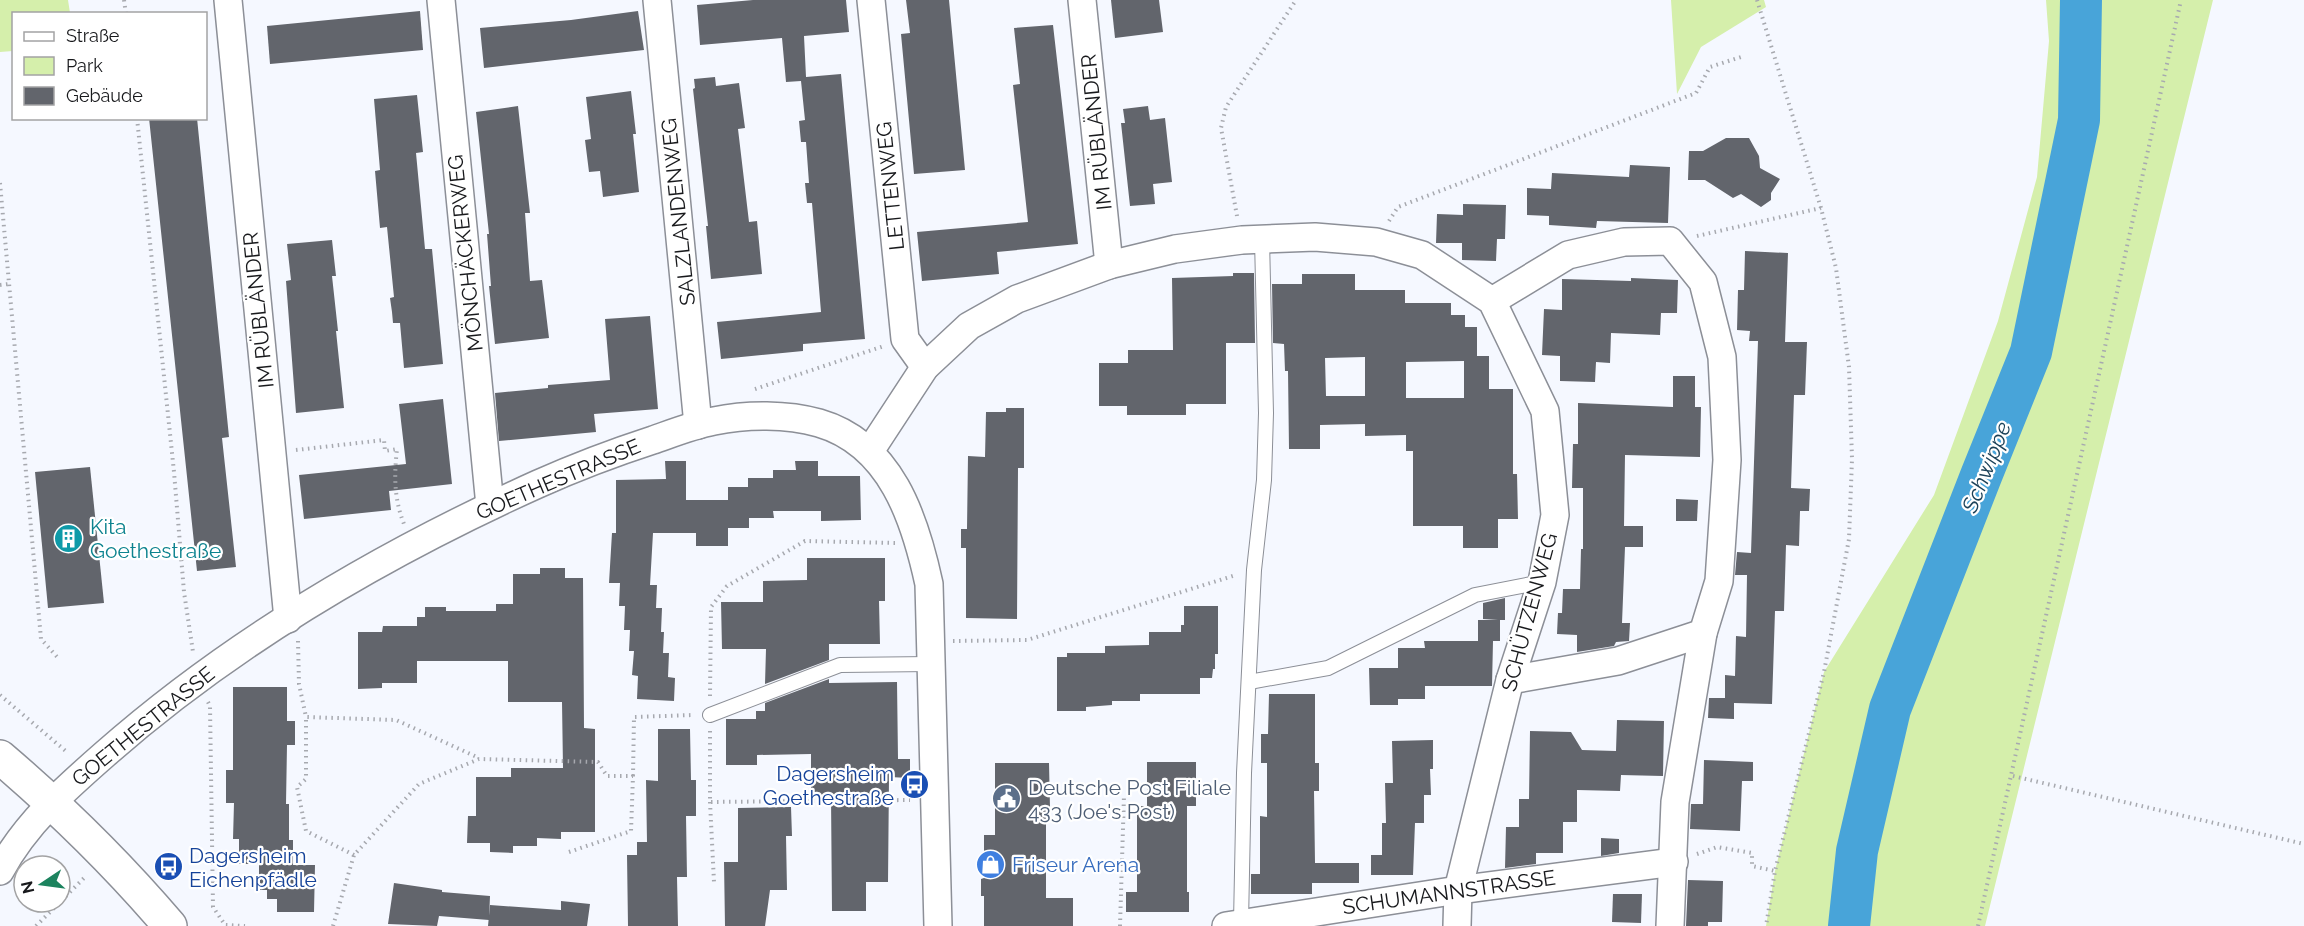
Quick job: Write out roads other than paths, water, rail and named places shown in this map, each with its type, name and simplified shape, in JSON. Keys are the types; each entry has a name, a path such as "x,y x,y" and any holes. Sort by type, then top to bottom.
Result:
{"street":[{"name":"IM RÜBLÄNDER","path":"228,0 272,453 293,616"},
{"name":"MÖNCHÄCKERWEG","path":"441,0 490,506"},
{"name":"SALZLANDENWEG","path":"657,0 698,424"},
{"name":"LETTENWEG","path":"871,0 905,339 925,367"},
{"name":"IM RÜBLÄNDER","path":"1082,0 1109,265"},
{"path":"870,451 925,367 969,326 1017,299 1109,265 1174,249 1252,239 1314,237 1376,242 1422,255 1492,301 1568,255 1624,242 1670,241 1703,282 1722,357 1727,460 1719,581 1703,633 1675,802 1670,926"},
{"name":"SCHÜTZENWEG","path":"1457,926 1458,890 1510,680 1542,582 1555,514 1545,411 1492,301"},
{"name":"GOETHESTRASSE","path":"0,871 11,851 51,801 198,678 293,616 412,546 490,506 589,462 698,424 744,417 782,417 819,423 845,434 870,451 897,488 920,542 929,584 938,926"},
{"path":"1510,680 1618,661 1703,633"},
{"path":"0,757 51,801 105,855 170,926"},
{"name":"SCHUMANNSTRASSE","path":"1234,924 1458,890 1674,862"}],"lane":[{"path":"1234,924 1254,570 1265,458 1266,412 1252,239"},
{"path":"1249,682 1328,668 1475,595 1542,582"},
{"path":"710,715 840,665 930,652"}],"waterway":[{"name":"Schwippe","path":"1849,926 1857,851 1890,709 2031,352 2079,120 2081,0"}],"place":[{"name":"Kita Goethestraße","path":"69,538"},
{"name":"Dagersheim Goethestraße","path":"915,785"},
{"name":"Deutsche Post Filiale 433 (Joe's Post)","path":"1007,799"},
{"name":"Friseur Arena","path":"991,864"},
{"name":"Dagersheim Eichenpfädle","path":"168,867"}]}
